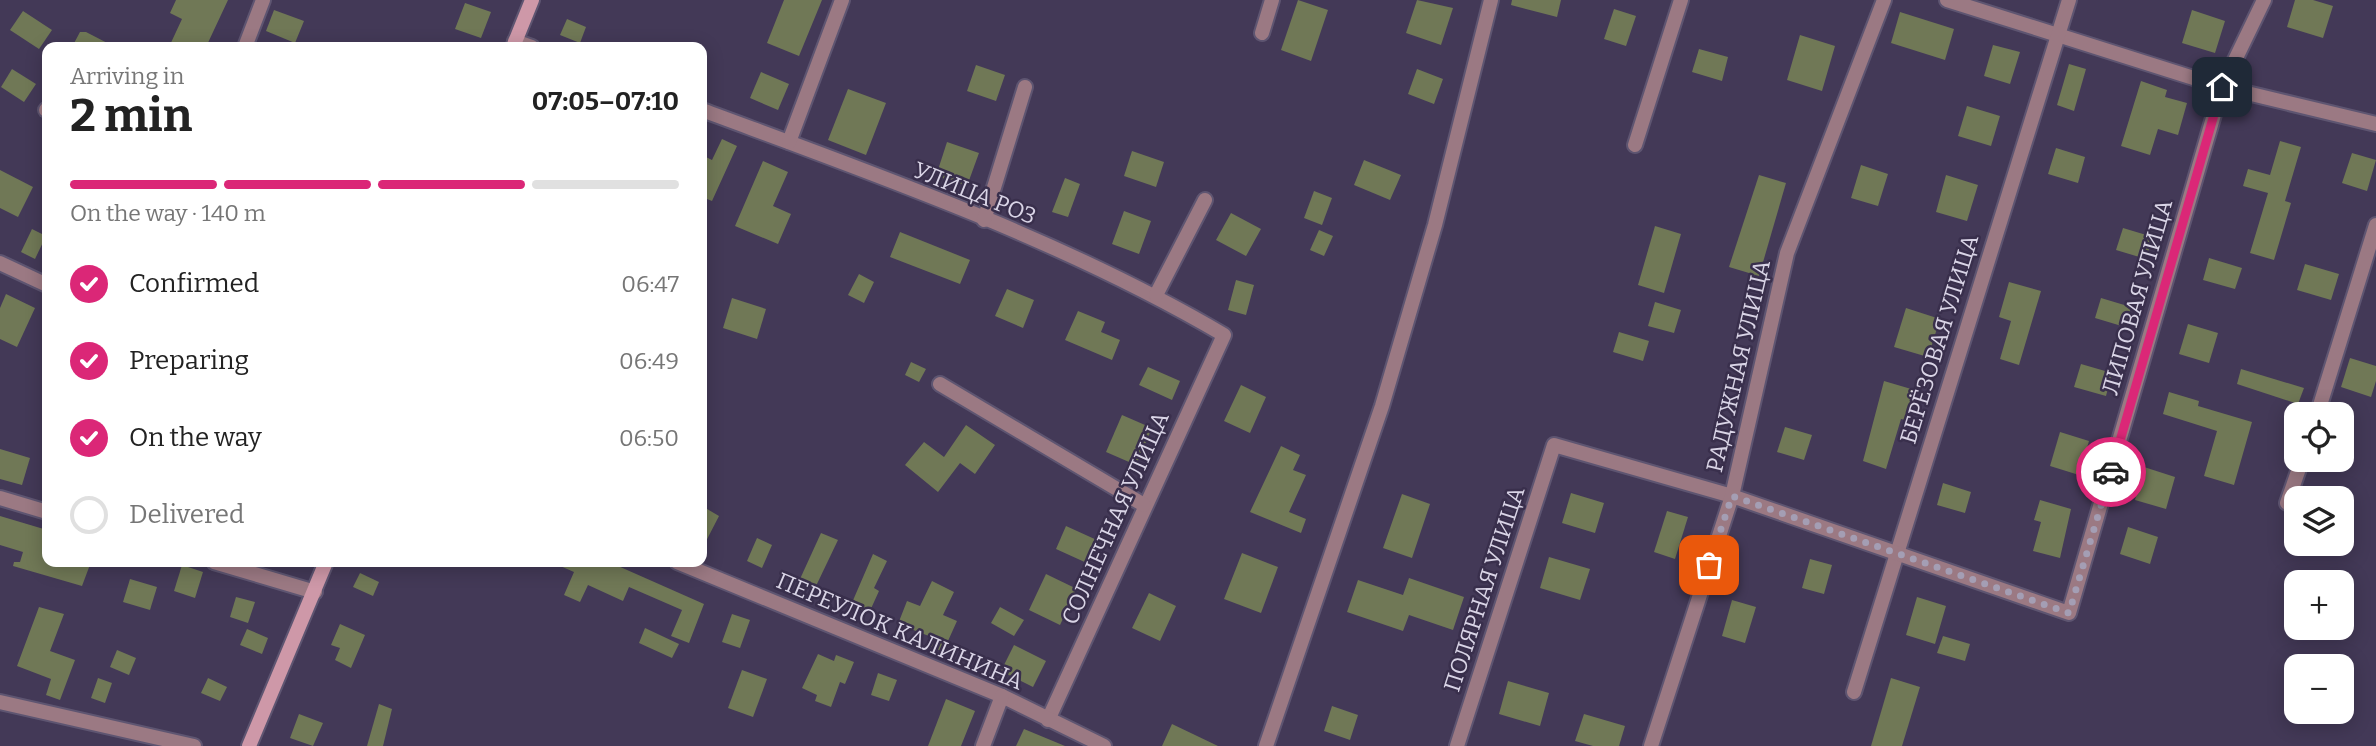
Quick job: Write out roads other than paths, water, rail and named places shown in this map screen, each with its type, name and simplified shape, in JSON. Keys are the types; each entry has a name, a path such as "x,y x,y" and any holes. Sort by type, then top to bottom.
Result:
{"main road":[{"path":"515,42 532,0"},
{"path":"249,746 324,567"}],"street":[{"path":"247,42 263,0"},
{"path":"789,142 842,0"},
{"path":"1262,33 1272,0"},
{"path":"1266,746 1382,406 1435,225 1491,0"},
{"path":"1635,145 1681,0"},
{"name":"РАДУЖНАЯ УЛИЦА","path":"1651,746 1732,496 1787,253 1884,0"},
{"path":"1947,0 2222,87 2376,124"},
{"name":"БЕРЁЗОВАЯ УЛИЦА","path":"1854,692 2069,0"},
{"name":"ЛИПОВАЯ УЛИЦА","path":"1895,554 2069,613 2222,87 2264,0"},
{"path":"984,220 1025,87"},
{"name":"УЛИЦА РОЗ","path":"707,112 984,220 1156,295 1223,335"},
{"path":"1156,295 1205,200"},
{"path":"2320,402 2376,225"},
{"path":"0,263 42,283"},
{"name":"СОЛНЕЧНАЯ УЛИЦА","path":"1048,720 1223,335"},
{"path":"940,384 1144,505"},
{"name":"ПОЛЯРНАЯ УЛИЦА","path":"1457,746 1554,445 1732,496"},
{"path":"1732,496 1895,554"},
{"path":"0,498 42,511"},
{"path":"231,567 315,592"},
{"name":"ПЕРЕУЛОК КАЛИНИНА","path":"689,567 1002,696 1104,746"},
{"path":"983,746 1002,696"},
{"path":"0,702 194,746"}]}
